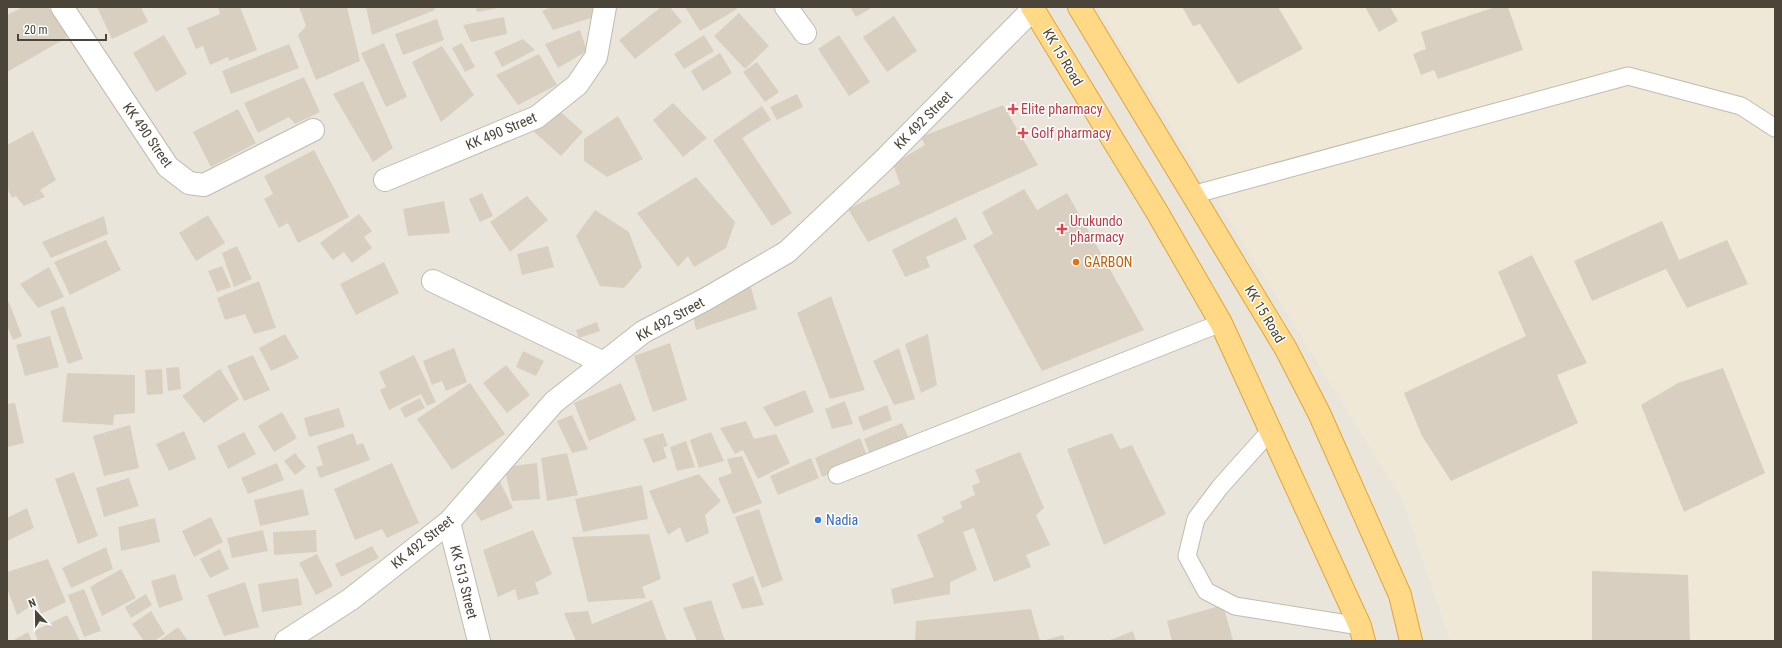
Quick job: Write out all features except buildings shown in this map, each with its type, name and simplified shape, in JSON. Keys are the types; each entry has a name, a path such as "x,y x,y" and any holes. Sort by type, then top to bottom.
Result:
{"highway":[{"name":"KK 15 Road","path":"1079,7 1286,350 1319,413 1400,595 1411,641"},
{"name":"KK 15 Road","path":"1033,8 1157,212 1221,322 1362,634"}],"street":[{"name":"KK 490 Street","path":"62,7 168,167 189,183 204,185 313,130"},
{"name":"KK 490 Street","path":"385,180 537,117 577,85 596,57 605,7"},
{"path":"786,7 805,34"},
{"name":"KK 492 Street","path":"286,641 351,599 449,522 554,402 604,363 644,332 706,299 787,252 883,161 1033,8"},
{"path":"433,281 604,363"},
{"name":"KK 513 Street","path":"449,522 479,641"}],"lane":[{"path":"1192,195 1628,76 1741,106 1775,128"},
{"path":"837,475 1221,322"},
{"path":"1271,430 1220,487 1196,519 1187,556 1206,591 1235,606 1362,634"}],"shaded area":[{"path":"7,7 1775,7 1775,641 7,641"},
{"path":"1097,7 1775,7 1775,641 1450,641 1402,499"}],"place":[{"name":"Elite pharmacy","path":"1013,109"},
{"name":"Golf pharmacy","path":"1023,133"},
{"name":"Urukundo pharmacy","path":"1062,229"},
{"name":"GARBON","path":"1076,262"},
{"name":"Nadia","path":"818,520"}]}
